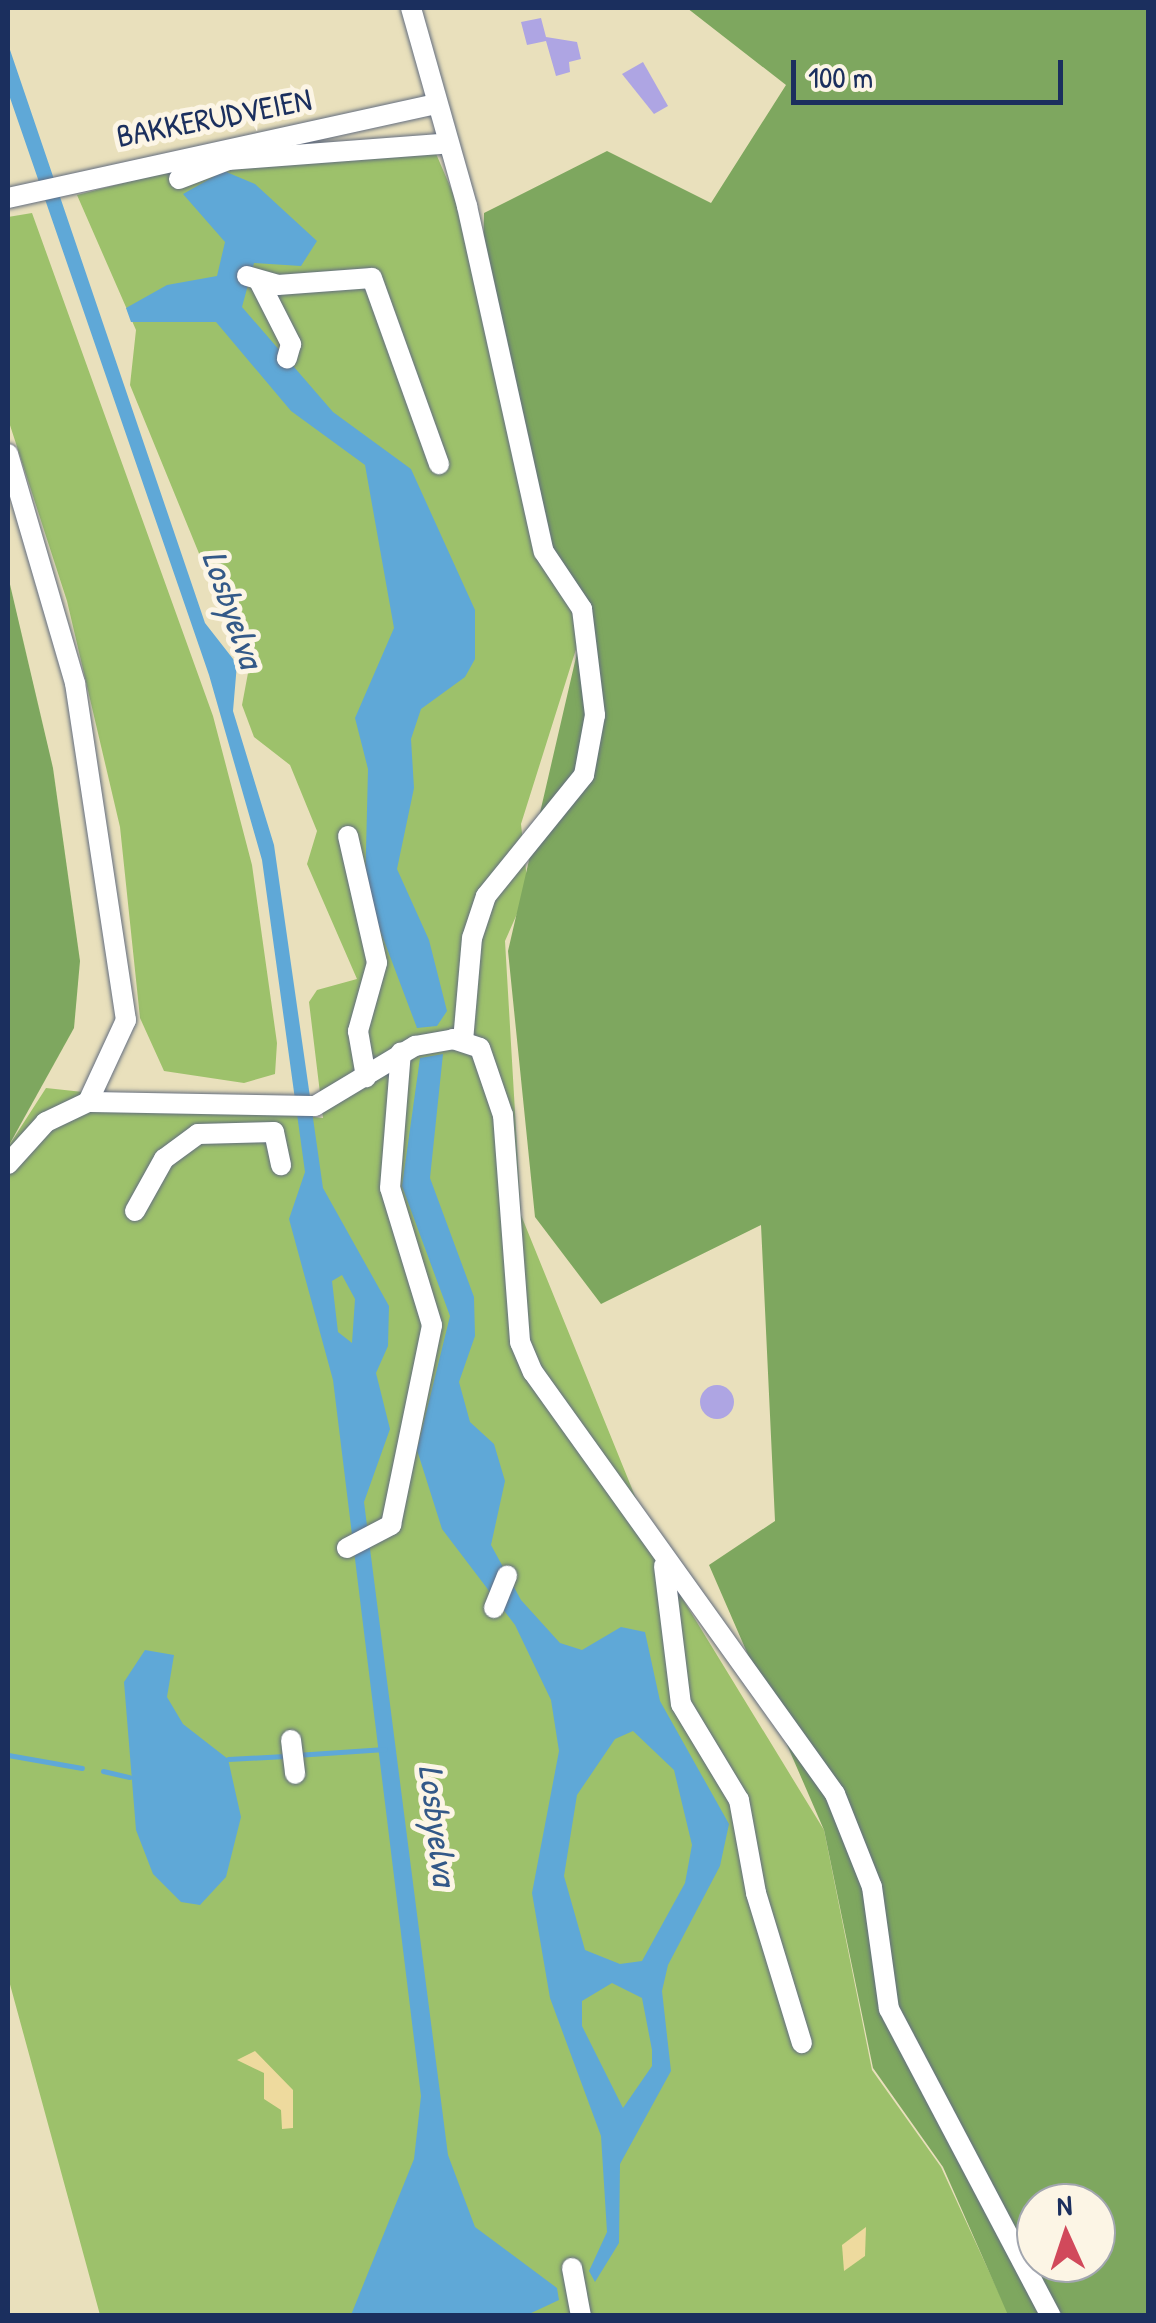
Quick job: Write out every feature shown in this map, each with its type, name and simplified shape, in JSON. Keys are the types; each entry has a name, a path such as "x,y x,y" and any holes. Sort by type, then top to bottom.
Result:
{"street":[{"path":"410,8 443,144 467,206 544,552 582,609 594,716 584,775 486,896 472,938 463,1040"},
{"name":"BAKKERUDVEIEN","path":"8,198 435,104"},
{"path":"179,179 228,160 443,144"},
{"path":"287,358 291,344 253,279 372,278 439,464"},
{"path":"8,454 75,684 126,1020 88,1102"},
{"path":"348,836 377,963 358,1032 366,1077"},
{"path":"8,1164 46,1122 88,1102 276,1110 315,1106 401,1052 463,1040"},
{"path":"463,1040 492,1066 503,1115 520,1342 549,1401 842,1809 872,1887 889,2009 1051,2316"},
{"path":"347,1548 375,1540 392,1525 432,1325 390,1188 401,1052"},
{"path":"276,1110 274,1132 281,1165"},
{"path":"135,1211 183,1141 274,1132"},
{"path":"664,1566 681,1704 740,1800 756,1893 802,2043"},
{"path":"494,1608 508,1575"},
{"path":"291,1740 294,1774"},
{"path":"572,2268 581,2316"}],"green space":[{"path":"687,8 1148,8 1148,2315 1008,2315 943,2167 873,2068 824,1830 709,1565 775,1521 761,1225 601,1304 535,1217 508,951 583,627 545,540 483,263 484,213 607,151 711,203 786,85"},
{"path":"434,149 483,263 583,627 521,824 528,889 505,941 521,1215 665,1570 824,1830 872,2070 941,2167 1009,2315 100,2315 8,1977 8,1147 46,1088 323,1118 309,1002 317,990 357,979 307,864 317,831 290,765 254,737 242,705 248,673 130,385 136,330 77,195 236,154"},
{"path":"32,213 213,716 252,865 277,1043 275,1074 244,1083 164,1071 140,1018 120,827 67,601 8,419 8,217"},
{"path":"8,576 53,768 80,961 74,1028 8,1147"}],"sand":[{"path":"255,2051 293,2090 293,2128 282,2129 281,2110 264,2099 264,2073 237,2060"},
{"path":"866,2227 865,2256 844,2271 842,2245"}],"water":[{"path":"8,44 205,623 237,664 233,711 274,845 323,1188 389,1306 388,1346 376,1373 390,1429 364,1502 448,2155 475,2227 557,2288 559,2300 527,2315 351,2315 414,2159 421,2096 333,1380 289,1219 305,1172 262,860 209,675 8,92","holes":["342,1275 355,1299 352,1343 338,1332 332,1281"]},
{"path":"224,171 255,184 317,241 301,266 254,263 242,307 333,412 411,469 475,610 475,659 465,677 421,709 411,739 414,788 397,869 429,940 447,1011 437,1026 417,1028 365,890 368,769 355,718 394,628 365,465 291,411 216,322 131,322 126,308 167,285 217,276 225,242 183,194"},
{"path":"443,1054 430,1178 474,1297 475,1336 459,1382 470,1422 494,1444 505,1481 491,1545 521,1600 560,1643 582,1650 621,1627 645,1632 660,1701 729,1824 720,1866 668,1965 662,1991 671,2071 620,2164 619,2243 595,2282 589,2271 607,2232 601,2136 550,1998 532,1893 559,1751 551,1700 515,1625 442,1529 417,1450 450,1316 402,1186 420,1058","holes":["633,1731 674,1770 692,1845 685,1883 642,1961 620,1964 585,1950 564,1876 577,1795 615,1739","612,1983 642,1998 652,2050 652,2066 623,2108 582,2026 582,2001"]},
{"path":"145,1650 174,1655 167,1697 183,1724 228,1759 241,1817 226,1877 200,1905 181,1902 153,1874 136,1830 124,1682"}],"building":[{"path":"541,18 546,37 577,42 581,59 569,62 570,72 556,76 546,41 527,45 521,22"},
{"path":"643,62 668,106 654,114 622,74"},
{"path":"717,1385 729,1390 734,1402 729,1414 717,1419 705,1414 700,1402 705,1390"}],"waterway":[{"path":"296,1755 385,1749"},
{"path":"8,1755 82,1768"},
{"path":"228,1759 285,1756"},
{"path":"103,1771 129,1777"}],"water label":[{"name":"Losbyelva","path":"233,609"},
{"name":"Losbyelva","path":"438,1825"}]}
